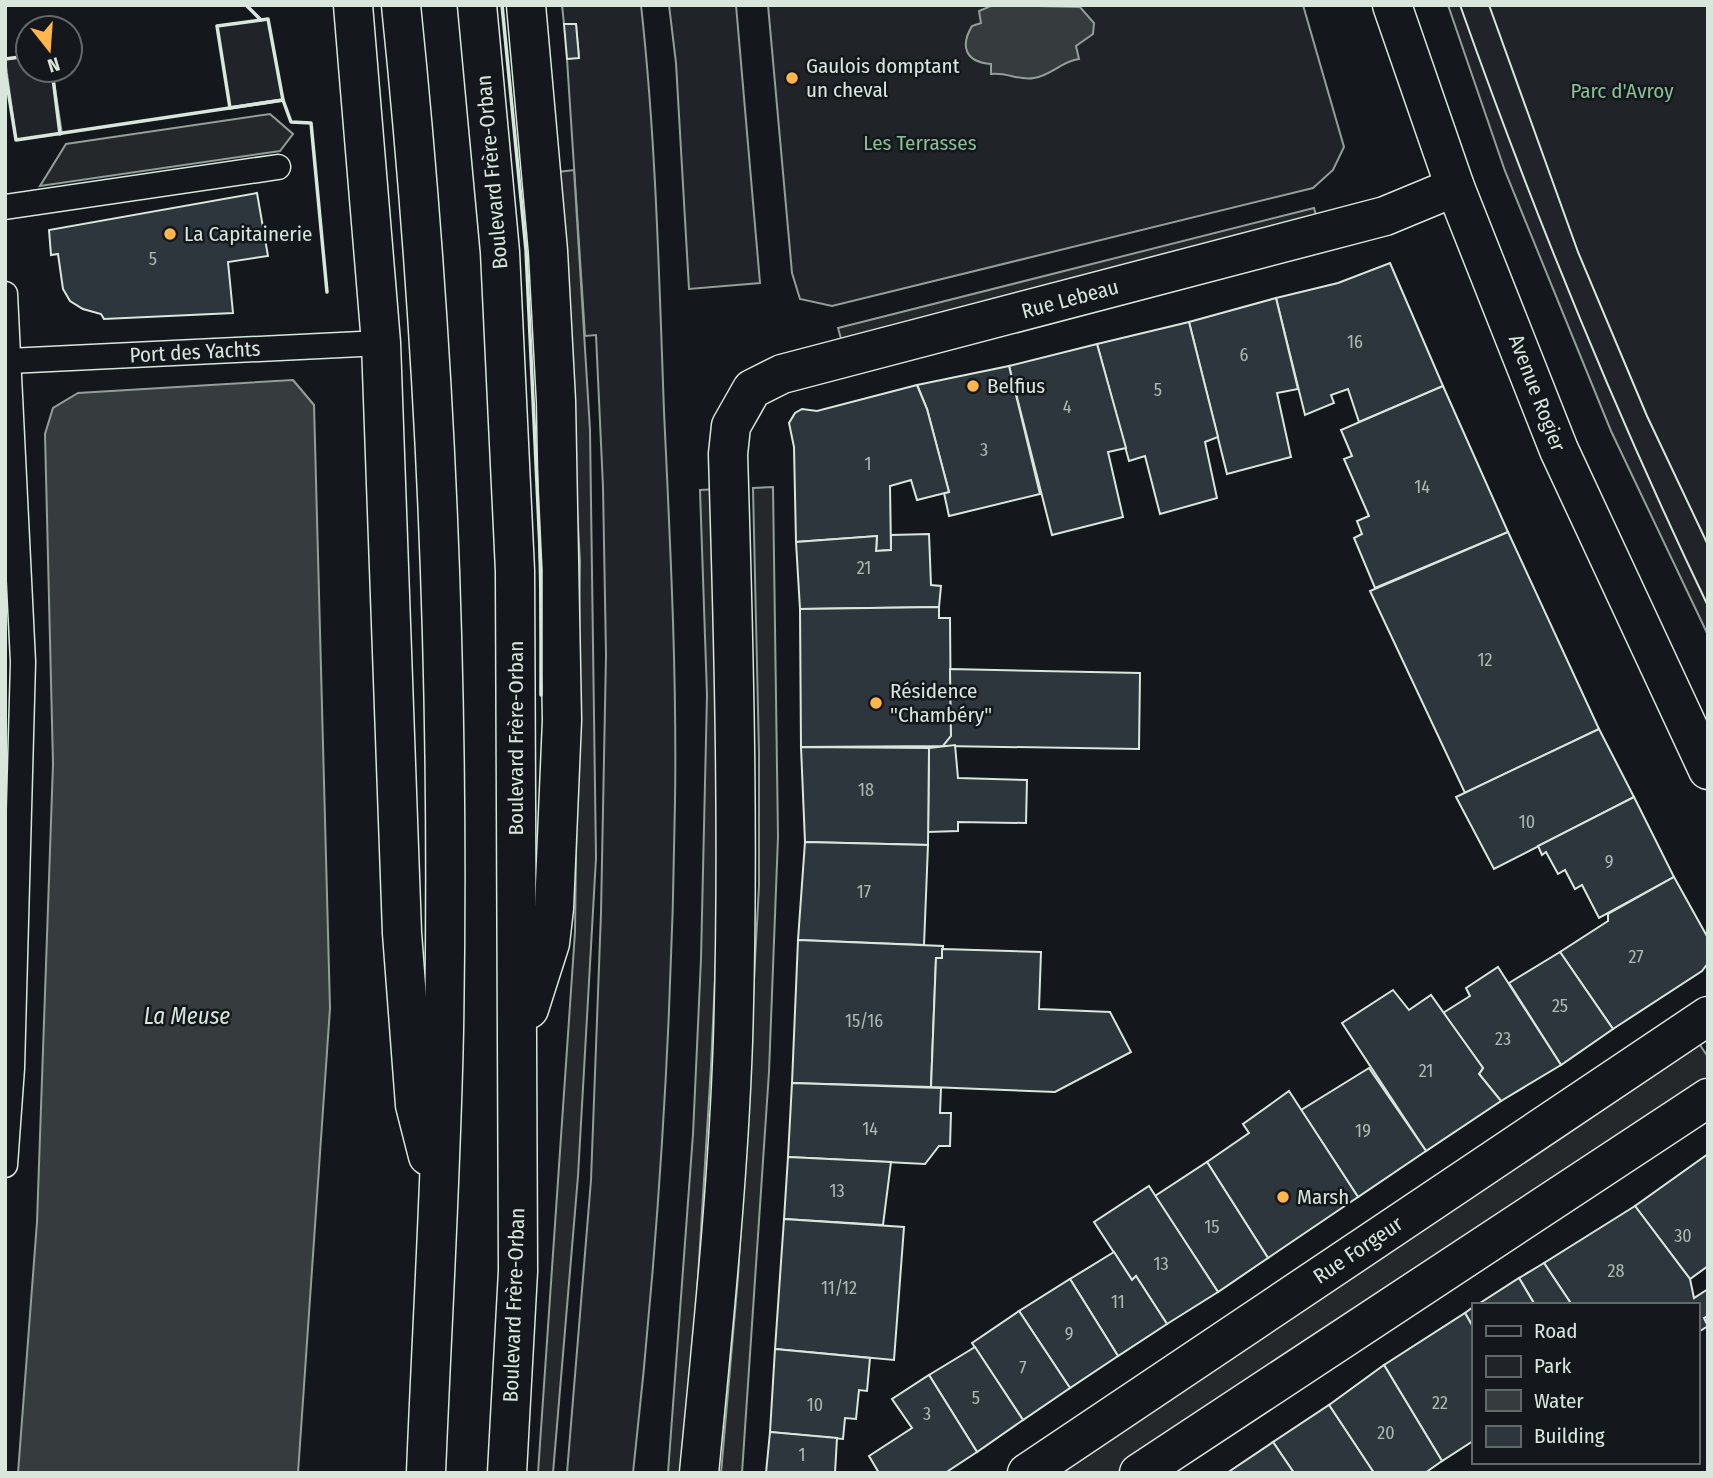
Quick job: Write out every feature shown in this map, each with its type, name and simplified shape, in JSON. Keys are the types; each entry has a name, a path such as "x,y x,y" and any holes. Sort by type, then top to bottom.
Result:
{"main road":[{"path":"353,5 382,343 402,933 415,1105 438,1195"},
{"path":"401,5 415,136 434,415 444,901 443,1091 426,1473"},
{"name":"Boulevard Frère-Orban","path":"477,5 498,226 509,393 516,625 518,1270 507,1473"},
{"path":"519,1041 550,943 562,720 556,401 548,251 526,5"},
{"name":"Avenue Rogier","path":"1392,5 1455,187 1564,461 1708,770"},
{"name":"Rue Lebeau","path":"699,1473 719,1265 733,1043 738,797 728,454 732,426 752,389 782,374 1385,216 1455,187"},
{"name":"Rue Forgeur","path":"1027,1473 1702,1024"},
{"path":"1139,1473 1708,1098"}],"lane":[{"path":"5,207 278,167"},
{"path":"5,293 23,662 13,1055 5,1165"},
{"name":"Port des Yachts","path":"9,361 382,343"}],"green space":[{"path":"562,5 641,5 656,208 672,607 675,802 671,970 662,1138 650,1306 633,1473 567,1473 591,1180 601,913 606,655 603,487 596,335 585,336 567,59 579,57 576,24 564,24"},
{"path":"669,5 736,5 760,283 689,289 676,63"},
{"name":"Les Terrasses","path":"768,5 1303,5 1344,147 1333,170 1313,188 832,306 800,299 792,273"},
{"name":"Parc d'Avroy","path":"1448,5 1708,5 1708,635 1611,431 1505,171"},
{"path":"268,19 283,100 230,108 217,26"},
{"path":"14,58 14,84 54,84 62,134 16,140 5,59"}],"shaded area":[{"path":"270,114 293,134 280,151 40,186 66,144"},
{"path":"574,170 590,430 596,858 578,1176 553,1473 538,1473 575,932 580,561 558,172"},
{"path":"1314,208 1319,225 843,346 838,328"},
{"path":"773,487 778,837 769,1072 742,1473 721,1473 738,1277 759,886 753,488"},
{"path":"719,489 718,914 711,1066 686,1473 668,1473 693,1134 701,959 707,695 700,490"},
{"path":"1694,1036 1708,1057 1708,1086 1124,1473 1040,1473"}],"water":[{"path":"993,5 1080,7 1094,23 1093,34 1076,46 1079,59 1067,62 1046,74 1023,78 991,74 991,64 975,60 967,52 966,40 972,26 981,23 979,11"},
{"name":"La Meuse","path":"293,380 314,405 330,1008 298,1473 18,1473 37,1222 53,764 45,434 53,408 78,393"}],"building":[{"path":"564,24 576,24 579,58 567,59"},
{"path":"257,193 268,256 228,262 233,313 104,319 101,314 83,309 70,301 63,289 58,254 51,255 49,230"},
{"path":"1390,263 1443,386 1359,422 1348,389 1331,395 1334,403 1305,415 1276,298 1338,283"},
{"path":"1276,298 1298,389 1277,393 1291,457 1227,474 1189,322"},
{"path":"1189,322 1218,437 1205,442 1217,498 1160,514 1145,456 1129,461 1097,344"},
{"path":"1097,344 1126,448 1108,452 1123,517 1052,535 1009,366"},
{"path":"1009,366 1040,494 949,516 944,493 949,492 927,409 917,385"},
{"path":"917,385 927,409 949,492 917,500 911,480 890,486 891,550 876,551 877,536 796,542 794,447 789,423 795,413 802,409 817,411"},
{"path":"1443,386 1508,532 1375,588 1354,538 1362,534 1357,521 1369,516 1344,459 1352,456 1341,430"},
{"path":"1508,532 1599,729 1465,793 1370,591"},
{"path":"929,534 931,585 941,586 939,607 800,609 796,542 877,536 876,551 891,550 891,535"},
{"name":"Résidence \"Chambéry\"","path":"939,607 939,618 950,618 951,736 943,746 801,747 800,609"},
{"path":"950,669 1140,673 1139,749 943,746 951,736"},
{"path":"1599,729 1634,797 1494,869 1456,797"},
{"path":"955,745 958,778 1027,780 1026,823 958,822 958,831 928,832 929,748"},
{"path":"801,747 929,748 928,845 805,842"},
{"path":"1634,797 1674,877 1599,918 1582,885 1575,889 1565,870 1558,874 1546,852 1542,855 1538,846"},
{"path":"805,842 928,845 924,945 798,940"},
{"path":"1674,877 1708,938 1708,963 1702,971 1613,1029 1560,952 1608,921 1608,914"},
{"path":"798,940 943,946 942,958 936,958 931,1087 792,1083"},
{"path":"942,949 1041,952 1039,1009 1110,1012 1131,1052 1055,1092 931,1087 936,958 942,958"},
{"path":"1560,952 1613,1029 1561,1065 1509,983"},
{"path":"1498,967 1561,1065 1501,1101 1479,1074 1483,1068 1443,1013 1470,996 1466,988"},
{"path":"1393,990 1409,1010 1431,995 1483,1068 1479,1074 1501,1101 1426,1151 1342,1023"},
{"path":"1369,1068 1426,1151 1358,1197 1301,1110"},
{"path":"792,1083 941,1088 940,1113 951,1113 950,1146 939,1146 925,1164 788,1157"},
{"path":"1289,1091 1358,1197 1268,1258 1207,1162 1249,1133 1243,1124"},
{"path":"1708,1154 1708,1266 1690,1279 1635,1206"},
{"path":"788,1157 891,1162 883,1225 784,1219"},
{"path":"1207,1162 1268,1258 1218,1292 1155,1196"},
{"path":"1149,1186 1218,1292 1167,1324 1136,1276 1132,1280 1094,1222"},
{"path":"1635,1206 1690,1279 1694,1298 1708,1289 1708,1316 1704,1318 1708,1326 1699,1332 1699,1303 1571,1303 1544,1263"},
{"path":"784,1219 904,1227 894,1360 775,1349"},
{"path":"1114,1252 1132,1280 1136,1276 1167,1324 1118,1356 1070,1279"},
{"path":"1544,1263 1571,1303 1534,1303 1519,1278"},
{"path":"1519,1278 1534,1303 1480,1303"},
{"path":"1070,1279 1118,1356 1070,1388 1019,1311"},
{"path":"1472,1308 1472,1325 1465,1313"},
{"path":"1019,1311 1070,1388 1023,1420 972,1343"},
{"path":"1465,1313 1472,1325 1472,1442 1442,1461 1384,1365"},
{"path":"975,1347 1023,1420 977,1452 929,1375"},
{"path":"775,1349 870,1358 867,1391 859,1390 856,1419 845,1418 843,1439 770,1432"},
{"path":"1384,1365 1442,1461 1425,1473 1374,1473 1329,1405"},
{"path":"929,1375 977,1452 945,1473 879,1473 869,1456 912,1428 892,1399"},
{"path":"1329,1405 1374,1473 1294,1473 1273,1442"},
{"path":"770,1432 837,1438 835,1473 766,1473"},
{"path":"1273,1442 1294,1473 1227,1473"}],"tram line":[{"path":"1460,5 1516,158 1576,308 1639,458 1708,606"},
{"path":"1489,5 1578,252 1647,416 1708,545"}],"wall":[{"path":"246,5 261,20"},
{"path":"502,5 526,250 541,570 541,695"},
{"path":"268,19 283,100 230,108 217,26 268,19"},
{"path":"5,59 14,58"},
{"path":"5,71 16,140 283,100 291,122 311,123 327,292"},
{"path":"54,84 60,134"}],"place":[{"name":"Gaulois domptant un cheval","path":"792,78"},
{"name":"La Capitainerie","path":"170,234"},
{"name":"Belfius","path":"973,386"},
{"name":"Résidence \"Chambéry\"","path":"876,703"},
{"name":"Marsh","path":"1283,1197"}]}
